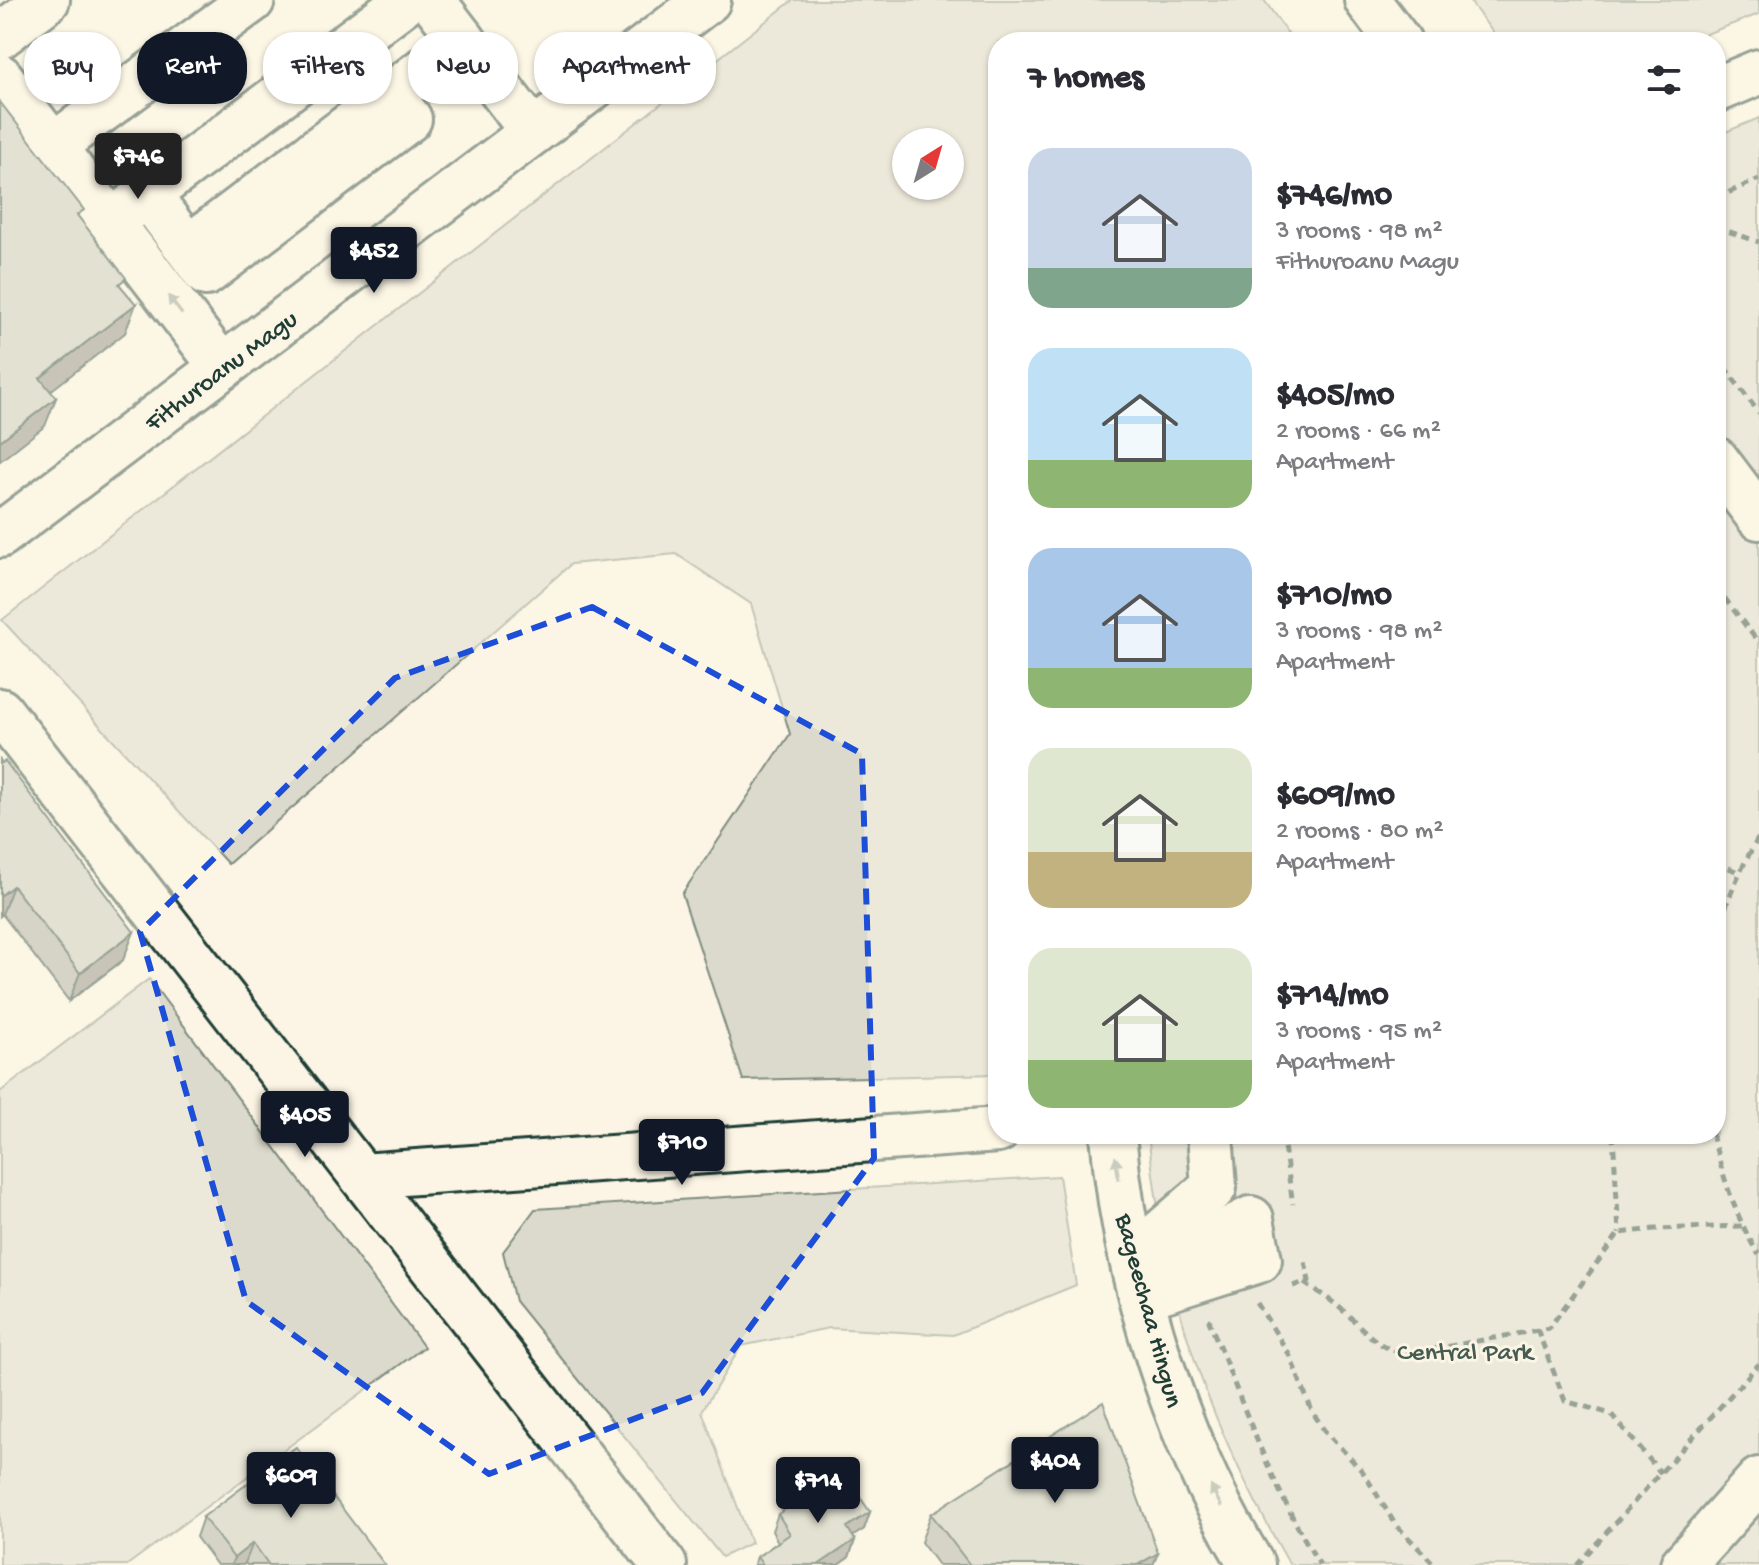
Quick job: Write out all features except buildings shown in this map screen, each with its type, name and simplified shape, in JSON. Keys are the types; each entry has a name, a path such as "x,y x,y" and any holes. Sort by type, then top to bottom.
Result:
{"street":[{"path":"0,36 47,0"},
{"path":"53,146 252,0"},
{"path":"106,214 369,0"},
{"path":"169,223 407,0"},
{"path":"432,0 457,32"},
{"name":"Fithuroanu Magu","path":"0,535 708,0"},
{"path":"1367,0 1391,32"},
{"path":"106,214 169,223 388,63 409,119 206,273 169,223"},
{"path":"1726,86 1759,72"},
{"path":"0,77 222,367"},
{"path":"397,90 408,82"},
{"path":"512,104 533,132"},
{"path":"1726,473 1759,517"},
{"path":"0,711 664,1565"},
{"path":"362,1176 988,1131"},
{"name":"Bageechaa Hingun","path":"1114,1144 1137,1277 1157,1352 1237,1560"},
{"path":"1137,1277 1214,1187 1211,1144"},
{"path":"1137,1277 1195,1283 1237,1267"},
{"path":"1683,1565 1759,1480"}],"path":[{"path":"1726,194 1759,179"},
{"path":"1726,230 1759,242"},
{"path":"1726,369 1759,413"},
{"path":"1726,600 1759,643"},
{"path":"1726,904 1759,837"},
{"path":"1726,867 1740,873"},
{"path":"1284,1144 1294,1207"},
{"path":"1304,1283 1338,1306 1382,1346 1394,1352 1406,1354 1549,1328 1619,1233 1614,1144"},
{"path":"1715,1144 1724,1179 1749,1240 1759,1255"},
{"path":"1619,1233 1744,1226"},
{"path":"1291,1287 1309,1281 1303,1252"},
{"path":"1237,1267 1267,1295"},
{"path":"1237,1267 1289,1354 1312,1411 1324,1430 1363,1472 1395,1524 1435,1565"},
{"path":"1195,1283 1277,1487 1320,1565"},
{"path":"1537,1329 1565,1401 1611,1414 1661,1473"},
{"path":"1577,1565 1759,1364"}],"highlighted area":[{"path":"592,607 862,754 874,1158 702,1393 489,1474 246,1301 140,932 395,678"}],"green space":[{"path":"793,0 1264,0 1287,32 988,32 988,1074 743,1080 682,894 790,734 751,604 676,554 571,564 228,864 2,620 660,104 716,104 716,60"},
{"path":"1469,0 1759,0 1759,14 1711,32 1493,32"},
{"name":"Central Park","path":"1759,118 1759,1565 1290,1565 1226,1440 1200,1375 1173,1287 1149,1144 1726,1144 1726,132"},
{"path":"149,979 424,1347 127,1565 0,1565 0,1092"},
{"path":"1059,1176 1076,1285 953,1335 829,1328 741,1346 702,1411 751,1543 722,1557 515,1301 503,1252 535,1209"}]}
